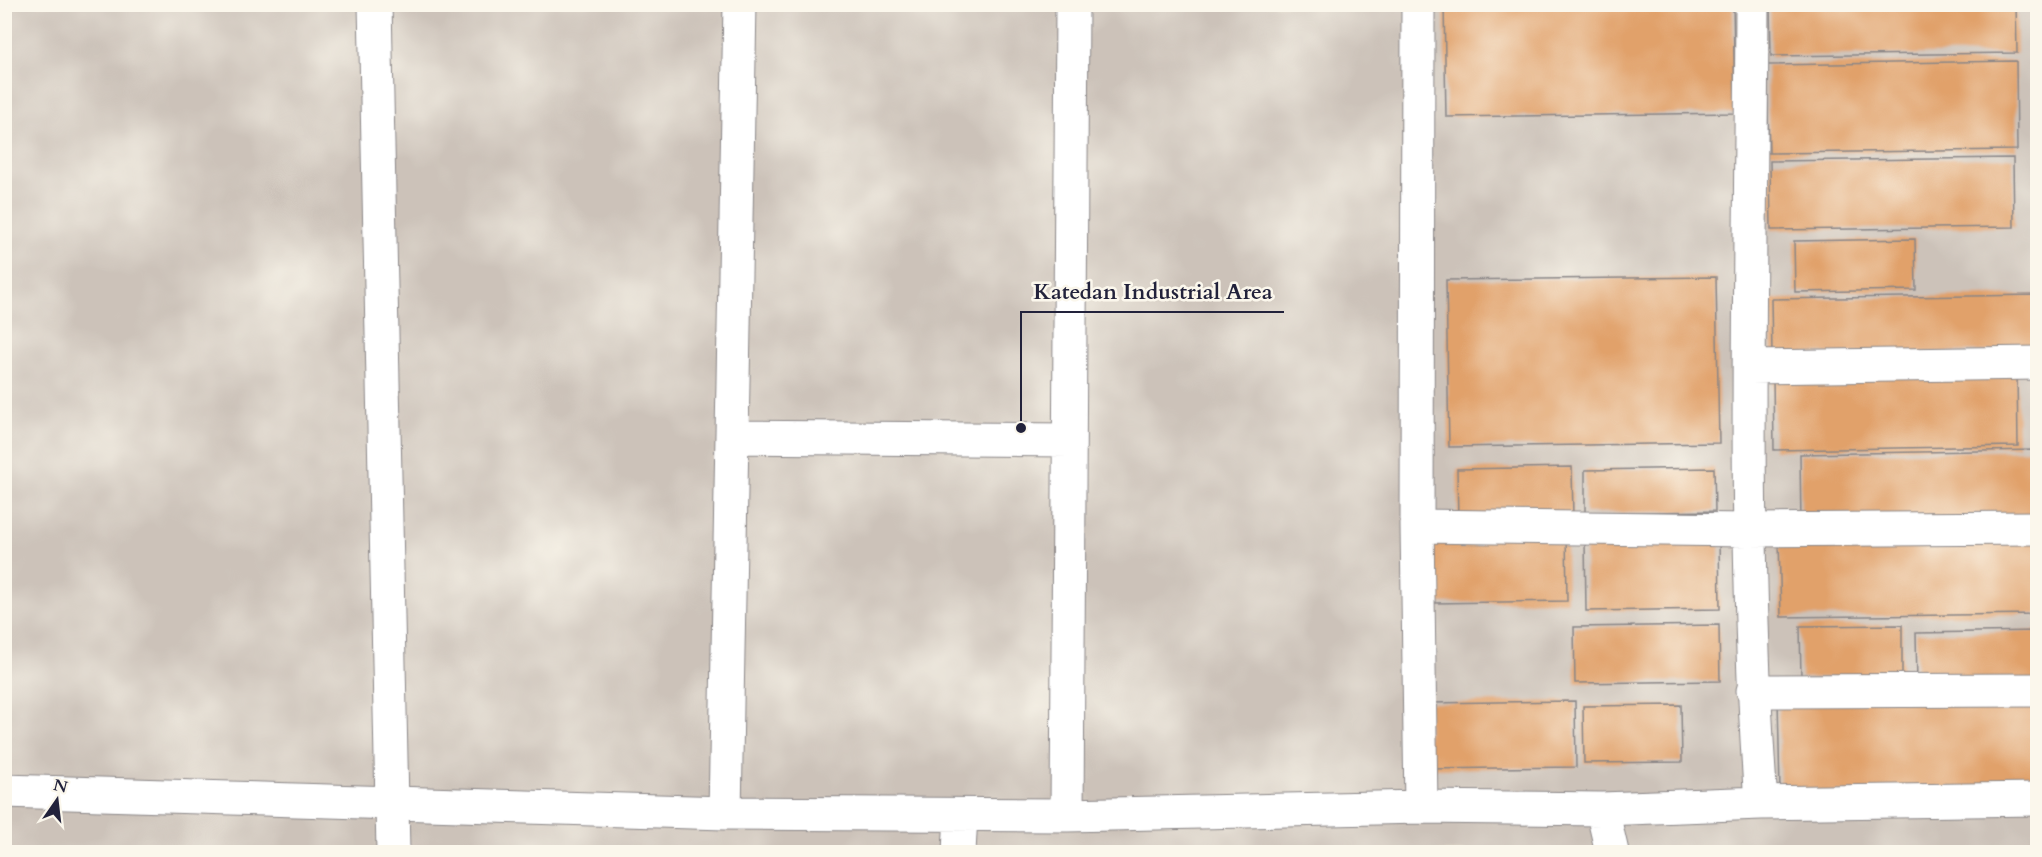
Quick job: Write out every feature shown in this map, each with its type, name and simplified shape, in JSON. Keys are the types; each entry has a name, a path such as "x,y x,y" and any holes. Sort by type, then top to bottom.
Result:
{"street":[{"path":"375,4 394,802 393,852"},
{"path":"725,813 740,4"},
{"path":"1067,815 1072,4"},
{"path":"1418,4 1417,526 1421,807"},
{"path":"1752,4 1749,530 1753,691 1761,803"},
{"path":"1751,367 2037,363"},
{"path":"732,437 1069,440"},
{"path":"1417,526 1749,530 2037,528"},
{"path":"1753,691 2037,690"},
{"path":"4,791 725,813 961,815 1067,815 1421,807 1602,809 1761,803 2037,799"},
{"path":"1602,809 1612,852"},
{"path":"959,852 961,815"}],"shaded area":[{"path":"5,5 2037,5 2037,852 5,852"}],"building":[{"path":"1444,4 1733,4 1735,113 1446,117"},
{"path":"1770,4 2016,4 2017,53 1771,56"},
{"path":"2016,61 2017,150 1769,153 1767,65"},
{"path":"2013,158 2014,227 1771,230 1770,161"},
{"path":"1915,239 1916,290 1795,292 1794,241"},
{"path":"1716,277 1719,443 1449,447 1446,280"},
{"path":"2038,295 2038,351 1772,354 1771,299"},
{"path":"2017,372 2018,446 1774,450 1773,376"},
{"path":"2038,450 2038,522 1801,525 1800,454"},
{"path":"1572,467 1573,518 1458,520 1457,469"},
{"path":"1714,468 1715,511 1585,513 1585,470"},
{"path":"1566,531 1567,601 1434,603 1433,533"},
{"path":"1719,536 1720,609 1586,611 1585,538"},
{"path":"2038,537 2038,614 1781,617 1779,540"},
{"path":"1719,625 1720,681 1575,683 1574,627"},
{"path":"1902,625 1902,676 1801,678 1800,626"},
{"path":"2038,631 2038,682 1917,683 1916,633"},
{"path":"2038,695 2038,790 1780,793 1778,699"},
{"path":"1575,701 1576,767 1428,769 1428,703"},
{"path":"1681,705 1682,762 1584,763 1583,706"}],"place":[{"name":"Katedan Industrial Area","path":"1021,428"}]}
